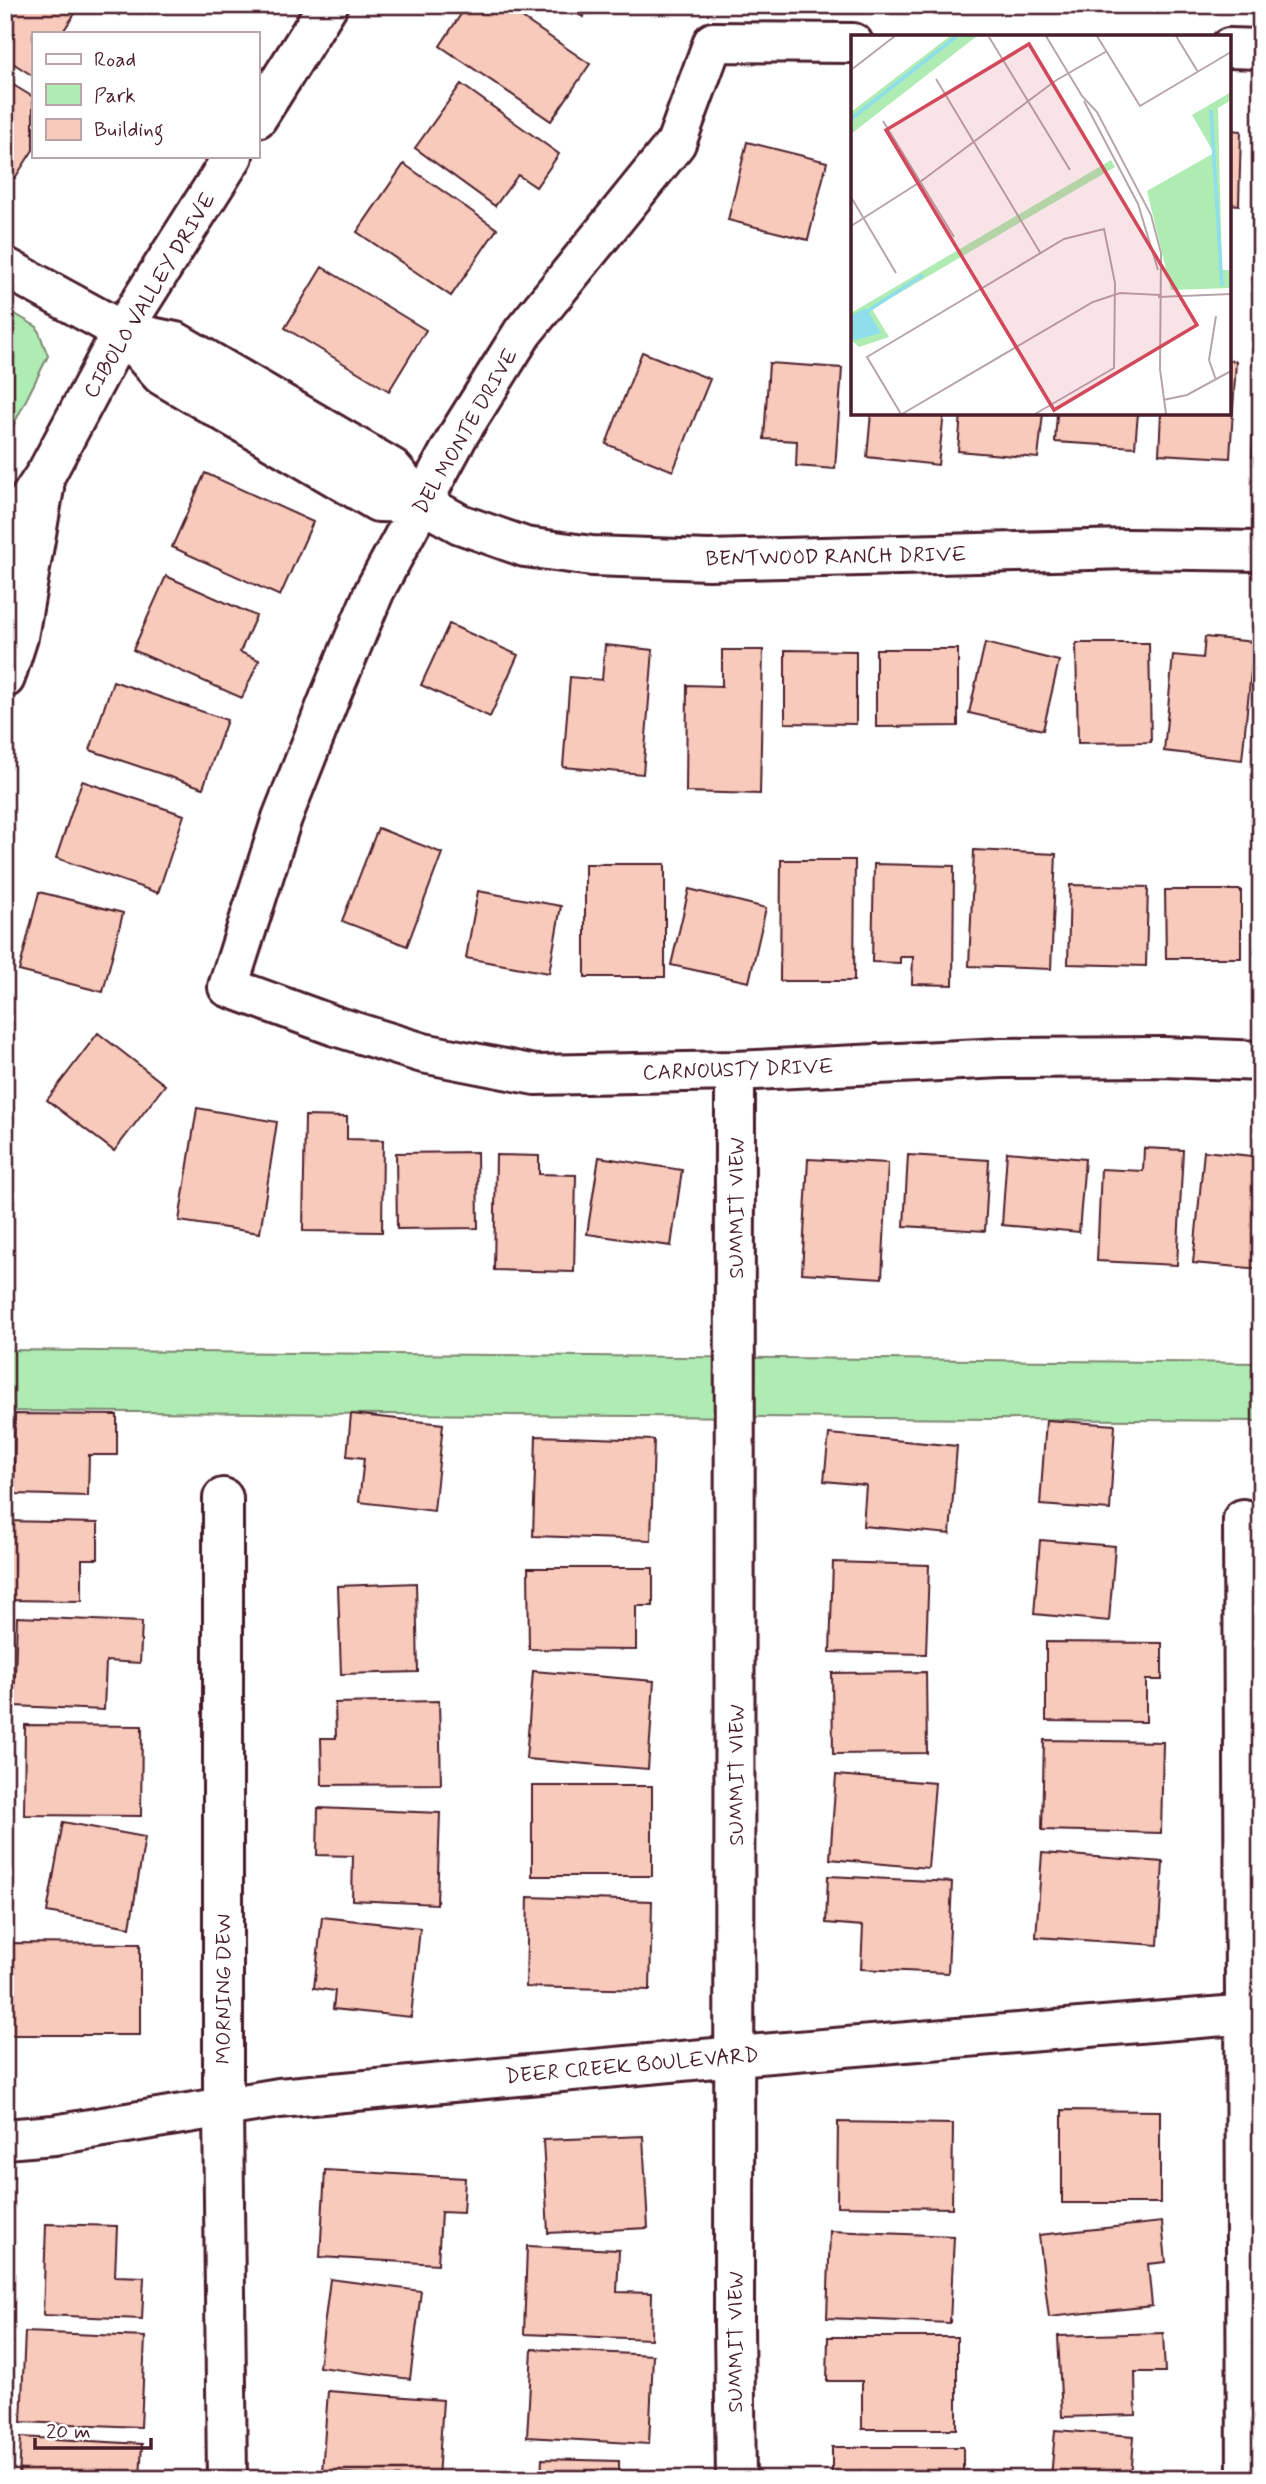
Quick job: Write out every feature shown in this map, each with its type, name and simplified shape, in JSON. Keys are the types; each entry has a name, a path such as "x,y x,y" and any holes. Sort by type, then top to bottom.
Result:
{"street":[{"path":"259,115 328,5"},
{"name":"DEL MONTE DRIVE","path":"228,987 282,818 375,590 459,434 523,332 676,143 713,42 851,43"},
{"path":"1231,48 1261,49"},
{"name":"CIBOLO VALLEY DRIVE","path":"5,536 47,472 122,331 232,158"},
{"name":"BENTWOOD RANCH DRIVE","path":"5,267 122,331 176,342 392,468 422,503 460,524 525,547 592,556 709,560 1127,549 1261,551"},
{"name":"CIBOLO VALLEY DRIVE","path":"5,678 18,637 47,472"},
{"name":"CARNOUSTY DRIVE","path":"228,987 335,1026 423,1053 535,1075 736,1070 1002,1058 1163,1057 1261,1061"},
{"name":"SUMMIT VIEW","path":"736,1070 736,2479"},
{"name":"MORNING DEW","path":"223,1499 223,2108 227,2479"},
{"path":"1243,1519 1253,2014 1247,2479"},
{"name":"DEER CREEK BOULEVARD","path":"5,2139 54,2135 279,2098 736,2056 1253,2014"}],"green space":[{"path":"5,308 37,327 48,356 5,442"},
{"path":"5,1350 1261,1363 1261,1421 5,1411"}],"building":[{"path":"5,5 72,5 78,9 63,32 32,32 32,75 5,58"},
{"path":"103,5 124,5 119,15"},
{"path":"467,5 503,5 590,64 551,121 440,46"},
{"path":"563,5 590,5 583,17"},
{"path":"5,80 32,96 32,152 15,178 5,172"},
{"path":"461,84 559,154 536,187 518,175 495,206 415,148"},
{"path":"1231,130 1241,131 1239,205 1231,204"},
{"path":"747,142 827,162 808,240 728,220"},
{"path":"404,164 497,229 451,296 357,232"},
{"path":"322,267 426,330 389,391 285,328"},
{"path":"1259,344 1261,457 1252,457"},
{"path":"642,352 710,379 673,471 606,444"},
{"path":"1231,360 1236,361 1230,458 1159,454 1161,415 1231,415"},
{"path":"769,363 842,368 835,469 796,466 797,441 764,439"},
{"path":"871,415 944,415 938,465 867,457"},
{"path":"961,415 1043,415 1038,458 958,451"},
{"path":"1057,415 1138,415 1135,447 1055,442"},
{"path":"205,473 313,522 280,596 172,547"},
{"path":"166,576 256,616 240,652 259,660 242,698 133,650"},
{"path":"449,624 518,655 490,717 421,685"},
{"path":"1205,637 1254,642 1242,760 1164,751 1173,655 1203,658"},
{"path":"985,643 1059,661 1043,730 969,713"},
{"path":"1076,643 1149,643 1151,742 1078,743"},
{"path":"605,645 653,650 643,774 563,767 570,677 602,680"},
{"path":"876,649 958,649 958,726 876,727"},
{"path":"722,650 763,650 760,794 686,792 687,685 722,686"},
{"path":"785,650 856,651 856,724 785,723"},
{"path":"113,681 227,720 203,788 90,750"},
{"path":"82,781 184,815 158,893 56,858"},
{"path":"378,828 442,853 407,946 342,921"},
{"path":"974,850 1056,854 1051,969 969,966"},
{"path":"781,860 855,860 854,981 780,981"},
{"path":"585,864 665,864 665,977 585,977"},
{"path":"874,864 954,866 953,985 912,984 913,957 900,957 900,963 872,962"},
{"path":"1070,885 1148,887 1146,966 1068,964"},
{"path":"689,889 766,908 749,982 671,965"},
{"path":"1165,890 1241,890 1241,958 1166,958"},
{"path":"478,891 561,906 549,973 466,958"},
{"path":"39,892 123,913 103,992 19,971"},
{"path":"1261,907 1261,953 1255,953"},
{"path":"98,1033 165,1085 114,1151 47,1100"},
{"path":"197,1108 277,1122 260,1233 179,1221"},
{"path":"305,1116 347,1117 347,1139 383,1140 382,1232 303,1231"},
{"path":"1144,1148 1183,1150 1177,1265 1097,1261 1101,1169 1143,1171"},
{"path":"1204,1151 1261,1157 1261,1269 1193,1263"},
{"path":"477,1152 478,1228 397,1229 396,1153"},
{"path":"1007,1152 1085,1159 1079,1232 1002,1225"},
{"path":"496,1155 539,1156 539,1174 576,1175 574,1272 494,1270"},
{"path":"908,1155 989,1160 985,1231 904,1226"},
{"path":"599,1157 682,1170 671,1246 587,1234"},
{"path":"808,1159 888,1163 882,1278 802,1273"},
{"path":"15,1414 117,1415 117,1455 89,1455 88,1496 14,1494"},
{"path":"351,1414 443,1424 434,1511 359,1502 364,1458 347,1456"},
{"path":"1046,1420 1115,1425 1110,1510 1040,1505"},
{"path":"829,1434 957,1446 950,1534 863,1526 866,1485 824,1481"},
{"path":"536,1436 654,1440 651,1540 533,1536"},
{"path":"5,1521 98,1523 98,1559 82,1559 82,1601 5,1600"},
{"path":"1040,1540 1115,1546 1109,1621 1034,1614"},
{"path":"833,1562 929,1565 926,1654 830,1652"},
{"path":"528,1568 653,1568 653,1606 636,1606 636,1650 529,1649"},
{"path":"416,1583 418,1672 341,1674 338,1586"},
{"path":"17,1617 142,1622 140,1663 106,1661 104,1710 14,1706"},
{"path":"1046,1642 1162,1643 1162,1680 1146,1680 1146,1722 1046,1721"},
{"path":"533,1671 654,1681 648,1769 526,1759"},
{"path":"926,1672 927,1753 833,1754 832,1673"},
{"path":"439,1701 441,1784 322,1785 321,1738 336,1738 335,1703"},
{"path":"25,1725 142,1726 141,1816 24,1815"},
{"path":"1044,1740 1163,1742 1161,1833 1042,1830"},
{"path":"836,1775 935,1783 928,1868 830,1859"},
{"path":"532,1786 652,1786 652,1876 532,1876"},
{"path":"318,1808 440,1813 437,1904 352,1900 353,1856 317,1855"},
{"path":"63,1822 145,1837 130,1927 47,1912"},
{"path":"1042,1853 1163,1862 1158,1945 1036,1937"},
{"path":"828,1876 952,1882 948,1973 861,1969 863,1926 826,1923"},
{"path":"528,1897 652,1901 650,1990 526,1987"},
{"path":"322,1917 420,1928 411,2017 333,2009 335,1991 314,1988"},
{"path":"11,1943 140,1944 140,2035 10,2035"},
{"path":"1062,2110 1160,2111 1160,2203 1062,2203"},
{"path":"838,2122 953,2124 952,2208 837,2206"},
{"path":"643,2136 648,2228 548,2233 543,2140"},
{"path":"325,2170 465,2178 463,2213 441,2212 438,2264 320,2257"},
{"path":"1162,2222 1166,2262 1148,2264 1152,2306 1049,2317 1039,2235"},
{"path":"46,2224 117,2226 115,2276 144,2277 142,2319 43,2315"},
{"path":"830,2231 954,2236 950,2323 827,2318"},
{"path":"527,2246 619,2250 617,2292 652,2293 651,2339 524,2334"},
{"path":"330,2279 421,2291 410,2379 319,2367"},
{"path":"25,2332 145,2337 141,2427 21,2422"},
{"path":"1163,2333 1165,2372 1135,2372 1136,2415 1062,2417 1058,2336"},
{"path":"828,2337 957,2337 957,2429 862,2429 862,2381 827,2381"},
{"path":"532,2349 653,2355 649,2444 527,2437"},
{"path":"328,2391 443,2400 438,2479 322,2472"},
{"path":"1055,2430 1134,2436 1131,2479 1051,2479"},
{"path":"21,2437 142,2444 140,2479 19,2479"},
{"path":"832,2447 963,2447 963,2479 832,2479"},
{"path":"542,2459 619,2461 619,2479 541,2479"}]}
